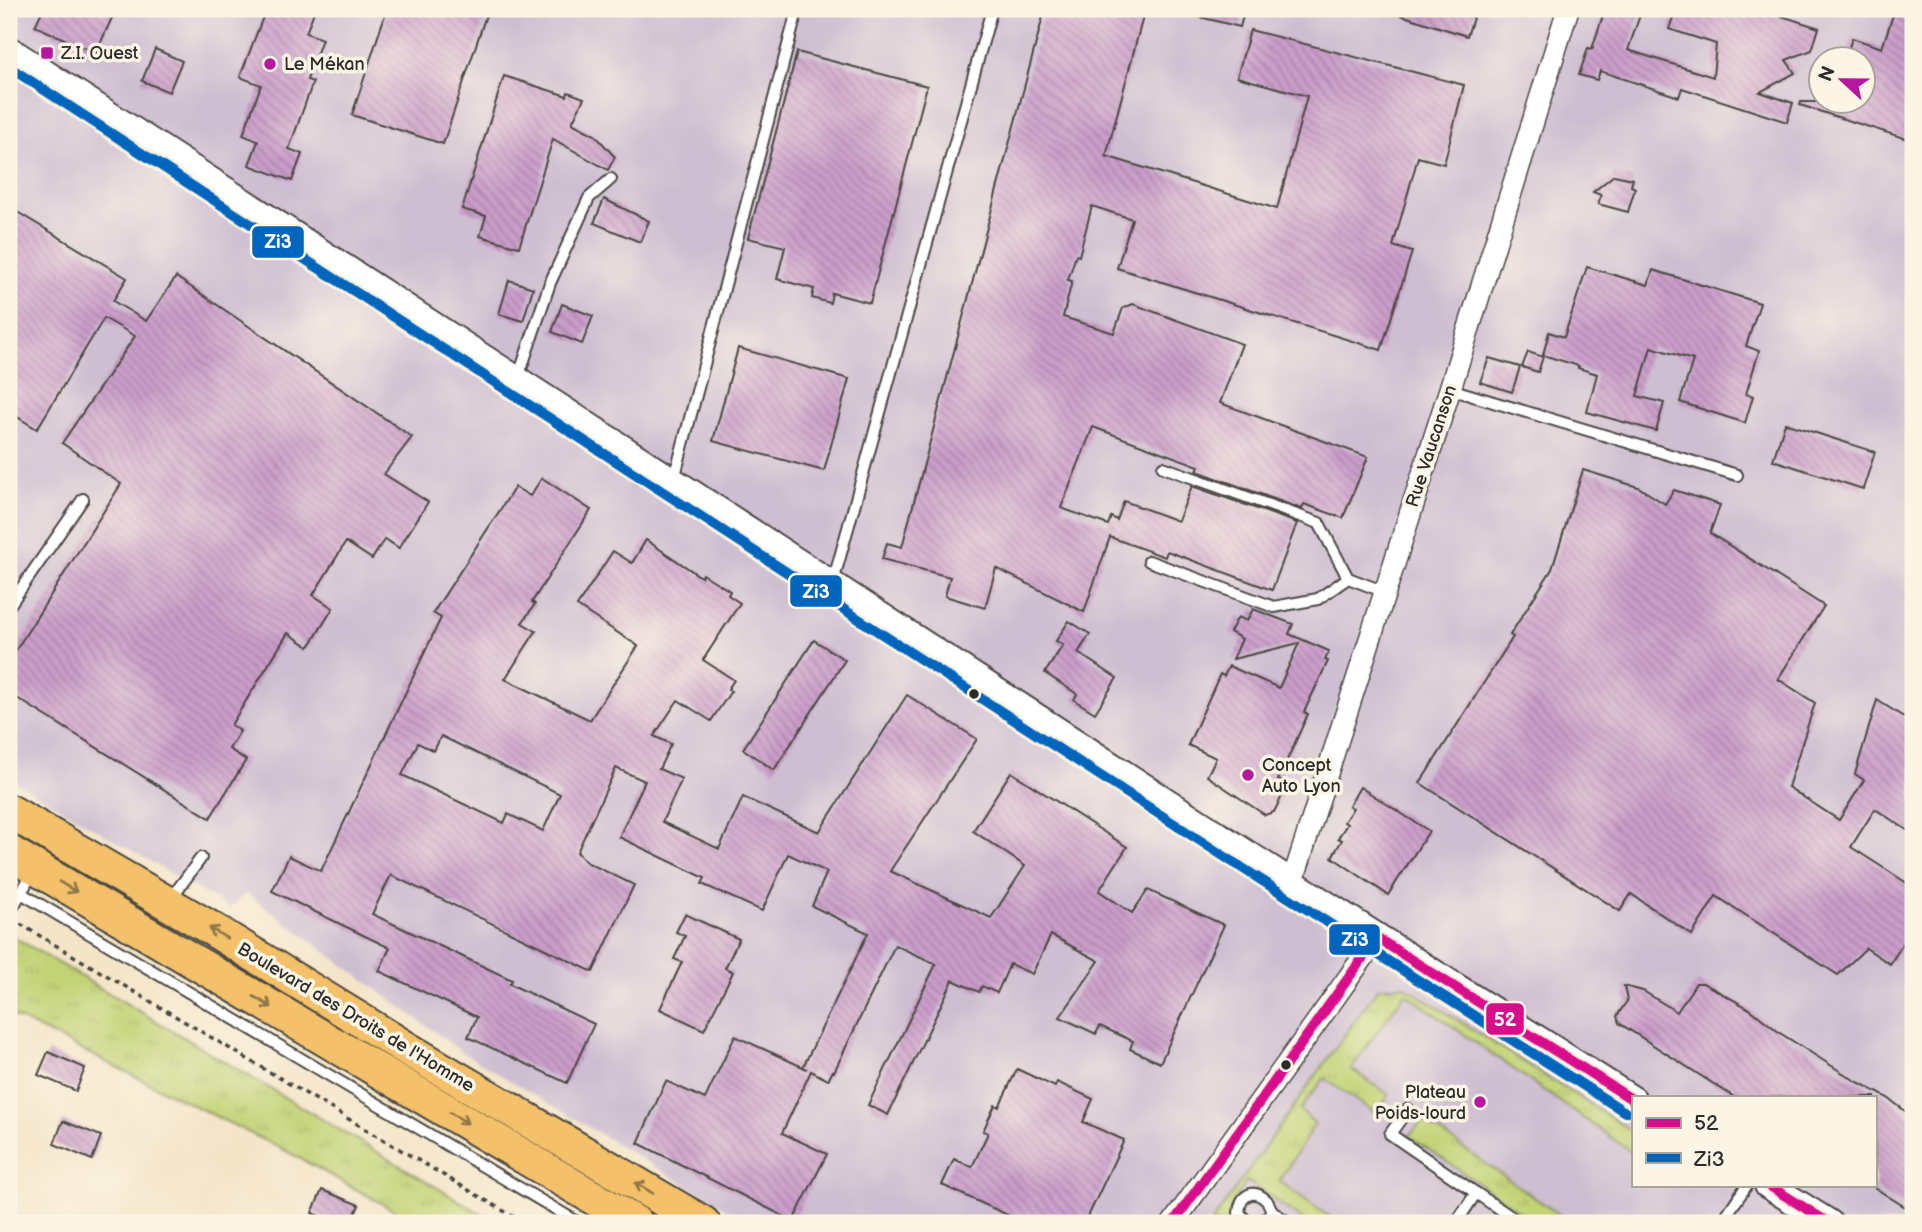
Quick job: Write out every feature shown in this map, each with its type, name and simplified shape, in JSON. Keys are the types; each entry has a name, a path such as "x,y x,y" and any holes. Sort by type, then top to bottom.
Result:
{"main road":[{"name":"Boulevard des Droits de l'Homme","path":"9,811 702,1223"},
{"name":"Boulevard des Droits de l'Homme","path":"18,874 636,1223"}],"street":[{"name":"Rue Vaucanson","path":"1292,883 1568,9"},
{"path":"9,50 1377,938 1632,1099"},
{"path":"1173,1223 1377,938"},
{"path":"1770,1186 1829,1223"}],"lane":[{"path":"674,482 797,11 792,9"},
{"path":"832,585 992,9"},
{"path":"517,381 550,283 589,198 611,179"},
{"path":"1450,389 1737,475"},
{"path":"1163,467 1319,523 1348,578 1385,592"},
{"path":"9,606 83,499"},
{"path":"1149,561 1274,607 1318,599 1348,578"},
{"path":"167,903 201,858"},
{"path":"9,914 18,874 579,1223"},
{"path":"1408,1109 1390,1134 1520,1223"},
{"path":"1721,1223 1746,1186"},
{"path":"1249,1223 1239,1213 1243,1198 1251,1193 1257,1193 1268,1201 1272,1212 1290,1223"},
{"path":"1456,1223 1476,1193"},
{"path":"1261,1223 1272,1212"}],"path":[{"path":"20,925 524,1223"}],"shaded area":[{"path":"9,9 1913,9 1913,1223 750,1223 462,1052 246,893 229,908 9,778"}],"green space":[{"path":"9,934 497,1223 422,1223 412,1220 292,1154 9,1014"},
{"path":"1403,985 1632,1131 1632,1152 1405,993 1351,1069 1389,1095 1376,1114 1324,1078 1300,1110 1315,1124 1279,1181 1338,1223 1307,1223 1247,1181 1232,1206 1234,1223 1211,1223 1378,988"},
{"path":"1423,1120 1571,1223 1537,1223 1409,1136"}],"building":[{"path":"43,9 116,9 96,53 35,26"},
{"path":"266,9 315,9 306,33 322,39 307,80 313,82 289,149 302,154 292,181 249,165 258,141 243,135 261,85 240,77"},
{"path":"387,9 488,9 443,144 352,115"},
{"path":"1045,9 1145,9 1106,156 1277,209 1307,96 1237,77 1250,30 1464,85 1444,164 1418,157 1393,246 1412,252 1381,350 1117,268 1132,219 1092,206 1079,256 1076,255 1068,280 1072,281 1063,317 1114,333 1123,308 1133,304 1242,344 1220,403 1368,457 1343,518 1304,504 1302,509 1197,471 1199,466 1093,427 1061,508 1108,525 1111,517 1117,520 1124,501 1178,521 1192,486 1297,523 1272,590 1167,551 1165,557 1110,537 1084,612 996,568 985,608 945,596 950,577 882,559 887,543 902,547"},
{"path":"1193,9 1245,9 1240,27 1192,15"},
{"path":"1392,9 1476,9 1467,36 1391,12"},
{"path":"1605,9 1642,9 1628,50 1713,77 1716,44 1669,29 1676,9 1760,9 1819,28 1813,46 1806,46 1806,52 1786,60 1795,73 1760,92 1793,103 1787,122 1682,88 1679,97 1600,71 1597,80 1579,75 1588,48 1592,49"},
{"path":"1895,9 1913,9 1913,141 1835,116 1876,116 1876,46 1882,48"},
{"path":"1852,38 1876,46 1849,46"},
{"path":"155,49 182,61 169,92 142,81"},
{"path":"797,52 927,86 870,303 832,293 830,303 812,298 814,289 777,279 785,247 748,238"},
{"path":"504,76 567,96 568,92 584,98 572,123 595,135 615,157 608,170 553,139 519,247 480,236 486,216 462,209"},
{"path":"1614,175 1633,179 1631,186 1635,188 1628,212 1598,204 1601,195 1593,192"},
{"path":"604,199 649,221 640,242 594,223"},
{"path":"9,207 127,278 113,301 146,321 176,277 412,437 384,474 428,502 399,548 385,539 372,559 346,542 313,595 333,608 309,647 288,633 231,725 240,731 229,749 246,760 210,818 9,693 9,661 121,484 62,443 135,336 104,318 37,429 9,412"},
{"path":"1587,267 1648,285 1653,270 1760,303 1746,346 1759,351 1746,394 1753,396 1745,423 1680,402 1693,360 1651,347 1637,396 1664,403 1656,431 1587,412 1597,374 1543,355 1549,332 1564,337"},
{"path":"509,280 533,288 523,321 499,314"},
{"path":"562,304 593,316 582,344 552,332"},
{"path":"738,348 849,379 824,471 713,441"},
{"path":"1528,352 1543,357 1538,372 1522,367"},
{"path":"1489,358 1520,367 1512,392 1480,382"},
{"path":"1785,423 1875,452 1863,489 1773,460"},
{"path":"1583,470 1638,487 1665,504 1674,490 1720,505 1710,533 1824,606 1778,679 1815,703 1788,787 1839,820 1864,780 1855,774 1877,700 1913,723 1913,834 1875,809 1851,847 1913,887 1913,927 1890,964 1866,948 1838,975 1716,896 1692,935 1631,894 1620,911 1420,783 1513,637 1510,635 1552,569"},
{"path":"542,478 591,510 532,602 535,604 522,623 536,631 505,679 590,720 638,646 577,606 613,551 632,563 646,540 701,577 703,574 730,591 728,595 740,603 703,660 734,680 728,689 731,691 711,721 678,700 654,736 671,744 659,769 682,779 662,822 719,849 743,797 819,832 907,695 977,739 890,871 991,918 1025,866 973,831 1011,772 1127,847 1099,891 1132,913 1148,890 1224,925 1160,1063 1130,1049 1133,1041 1100,1026 1096,1034 1060,1017 1099,961 1051,935 1032,974 1010,964 997,993 982,986 979,992 953,980 888,1115 868,1105 936,964 895,945 834,1072 828,1080 811,1071 782,1133 827,1154 793,1221 638,1143 666,1081 705,1099 735,1036 807,1069 803,1067 868,933 812,906 827,872 788,854 762,911 702,884 705,878 619,837 645,781 616,768 577,852 586,862 634,885 593,972 391,875 372,914 512,980 510,984 594,1024 567,1083 468,1037 477,1017 379,971 390,948 272,891 289,856 321,871 441,618 433,613 515,487 530,496","holes":["441,736 560,794 543,831 508,814 504,823 402,775 418,743 434,751"]},
{"path":"1253,609 1293,624 1289,634 1329,651 1325,660 1328,661 1304,712 1308,714 1278,780 1288,784 1274,812 1265,815 1207,776 1216,758 1188,745 1220,674 1224,676 1229,666 1279,688 1299,643 1233,659 1242,639 1230,632 1238,617 1247,621"},
{"path":"1069,621 1090,634 1078,653 1117,678 1095,713 1074,700 1077,694 1045,673 1063,645 1056,641"},
{"path":"814,640 845,660 774,770 743,749"},
{"path":"1360,787 1429,831 1388,895 1332,857 1342,840 1338,838 1347,824 1344,822 1353,808 1349,806"},
{"path":"685,914 739,939 725,968 733,972 704,1030 660,1009 682,962 674,959 685,936 676,932"},
{"path":"1696,983 1703,983 1750,1009 1780,1033 1854,1080 1888,1098 1913,1117 1913,1212 1875,1188 1876,1096 1732,1096 1619,1023 1617,1016 1627,1001 1624,986 1643,991 1677,1012"},
{"path":"48,1052 85,1068 76,1091 38,1075"},
{"path":"1017,1069 1055,1087 1057,1082 1093,1099 1083,1122 1124,1140 1085,1223 1025,1223 942,1185 954,1159 972,1167 988,1133 983,1131 995,1105 999,1107"},
{"path":"63,1121 101,1136 92,1160 54,1144"},
{"path":"322,1190 359,1205 351,1223 337,1223 312,1213"}],"transit line":[{"name":"Zi3","path":"9,67 1236,864 1625,1112"},
{"name":"52","path":"1377,938 1632,1099"},
{"name":"52","path":"1173,1223 1377,938"},
{"name":"52","path":"1770,1186 1829,1223"}],"place":[{"name":"Z.I. Ouest","path":"47,53"},
{"name":"Le Mékan","path":"270,64"},
{"name":"Concept Auto Lyon","path":"1248,775"},
{"name":"Plateau Poids-lourd","path":"1480,1102"}]}
